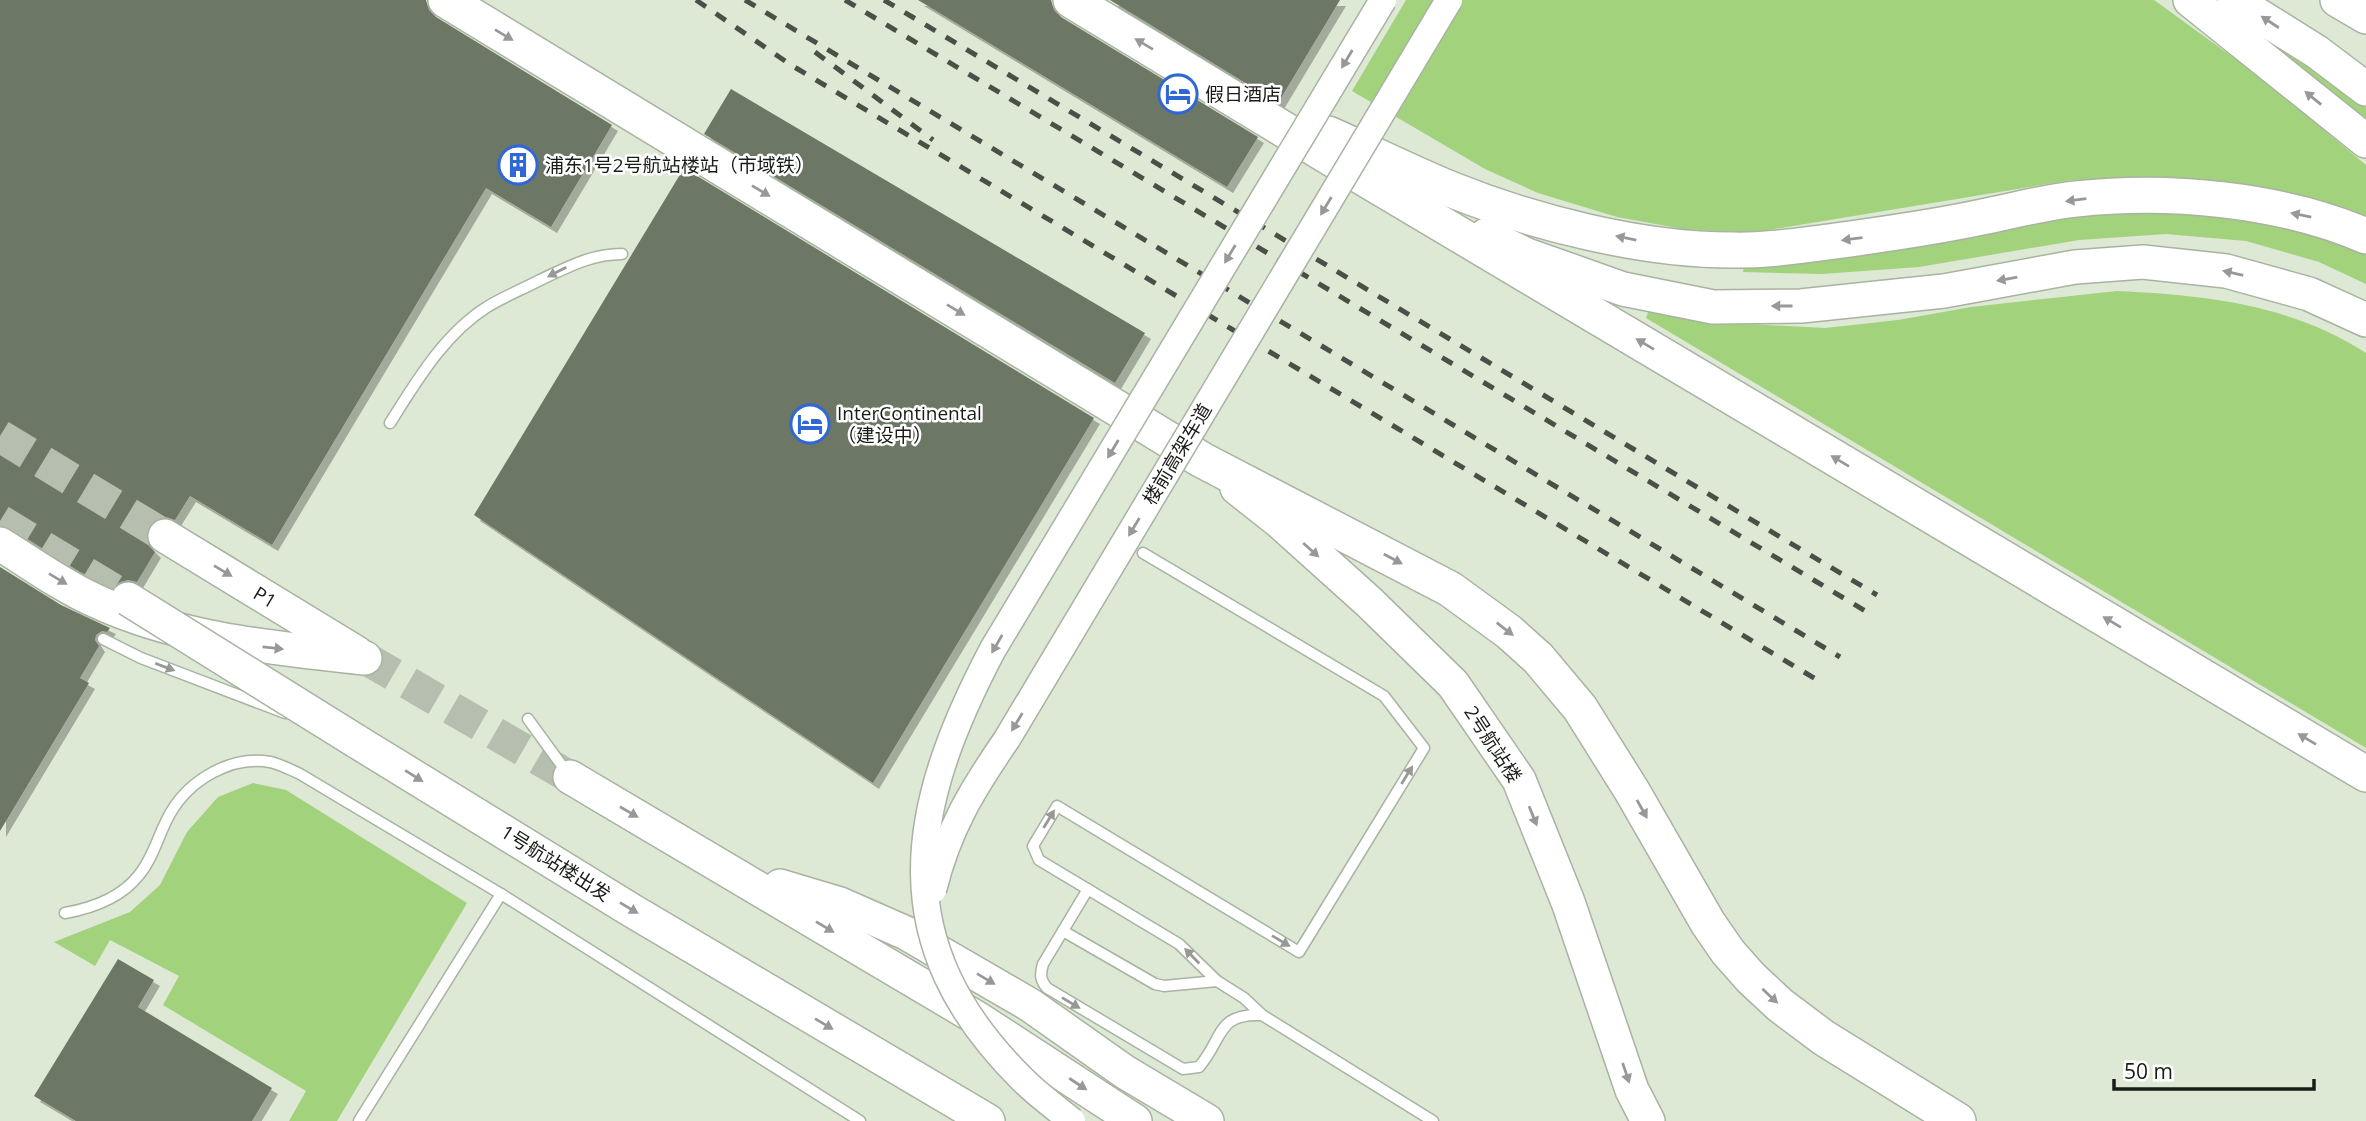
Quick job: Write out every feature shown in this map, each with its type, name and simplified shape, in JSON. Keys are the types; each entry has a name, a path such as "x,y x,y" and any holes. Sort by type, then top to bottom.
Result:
{"highway":[{"path":"446,0 1202,460 1450,589 1509,632 1538,658 1580,708 1702,914 1735,961 1780,1005 1824,1038 1958,1121"},
{"path":"1071,0 1349,169 2366,774"},
{"path":"1191,73 1451,189 1517,213 1665,246 1735,250 1780,248 1912,231 2075,199 2166,194 2254,205 2331,221 2366,236"}],"main road":[{"path":"2190,0 2366,141"},
{"path":"2234,0 2317,52 2366,89"},
{"path":"2337,0 2366,16"},
{"path":"1349,169 1527,255 1623,289 1713,307 1801,306 1944,291 2075,267 2143,262 2226,271 2309,294 2366,320"},
{"name":"2号航站楼","path":"1202,460 1280,523 1349,584 1453,684 1519,780 1568,902 1632,1090 1648,1121"},
{"name":"P1","path":"0,544 92,600 132,617 239,644 365,658 165,536"},
{"name":"1号航站楼出发","path":"128,599 631,910 988,1121"},
{"path":"570,777 980,1020 1135,1121"},
{"path":"722,866 840,904 906,933 1030,1005 1125,1072 1207,1121"},
{"path":"980,1020 1078,1051 1125,1072"}],"street":[{"name":"楼前高架车道","path":"1072,1121 1024,1081 977,1026 952,987 934,944 927,917 923,857 937,777 968,697 993,649 1382,0"},
{"name":"楼前高架车道","path":"927,917 941,858 967,799 1007,739 1449,0"}],"lane":[{"path":"390,424 415,383 451,338 486,308 578,261 601,254 622,254"},
{"path":"1143,553 1384,696 1424,748 1299,952 1057,806 1033,846 1039,860 1179,944 1217,981 1244,998 1262,1015 1433,1121"},
{"path":"103,639 141,657 356,741"},
{"path":"528,719 570,777"},
{"path":"65,913 88,909 126,889 141,873 171,811 191,786 216,771 240,763 270,762 300,774 501,894 860,1121"},
{"path":"1088,889 1043,964 1040,974 1047,988 1183,1069 1199,1067 1226,1025 1233,1019 1243,1014 1262,1015"},
{"path":"359,1121 501,894"},
{"path":"1063,931 1155,984 1164,986 1217,981"}],"green space":[{"path":"1406,0 2154,0 2256,74 2366,165 2366,223 2202,181 2072,180 1750,233 1683,229 1617,217 1538,193 1485,169 1352,91"},
{"path":"2252,29 2366,106 2366,126"},
{"path":"2165,209 2252,217 2366,251 2366,284 2319,262 2246,241 2166,234 2079,240 1919,267 1822,274 1743,272 1744,263 2074,214"},
{"path":"2117,291 2182,295 2246,305 2308,323 2366,353 2366,748 1646,318 1650,307 1746,324 1825,328 1898,320 1971,307"},
{"path":"253,783 286,790 467,903 337,1121 289,1121 306,1091 163,1005 179,976 110,940 95,966 54,942 130,912 160,885 187,832 218,797"}],"building":[{"path":"0,0 426,0 429,10 436,17 612,125 551,227 486,188 272,545 190,496 175,520 166,517 156,519 148,527 148,545 155,552 137,582 128,580 113,587 80,572 10,528 0,525"},
{"path":"918,0 1051,0 1054,10 1061,17 1258,137 1227,187"},
{"path":"1110,0 1340,0 1278,103"},
{"path":"731,89 1145,333 1115,383 704,134"},
{"name":"InterContinental （建设中）","path":"684,168 1094,418 873,783 474,515"},
{"path":"0,567 61,605 110,628 107,632 102,631 96,635 95,640 99,646 80,678 89,683 0,831"},
{"path":"118,959 154,980 138,1007 272,1088 252,1121 76,1121 34,1096"}],"tunnel":[{"path":"0,436 165,536"},
{"path":"0,521 128,599"},
{"path":"365,658 570,777"}],"railway":[{"path":"696,0 791,65 1824,684"},
{"path":"745,0 1840,657"},
{"path":"845,0 1867,612"},
{"path":"884,0 1877,595"},
{"path":"815,52 933,140"}],"place":[{"name":"假日酒店","path":"1178,94"},
{"name":"浦东1号2号航站楼站（市域铁）","path":"518,165"},
{"name":"InterContinental （建设中）","path":"810,424"}]}
